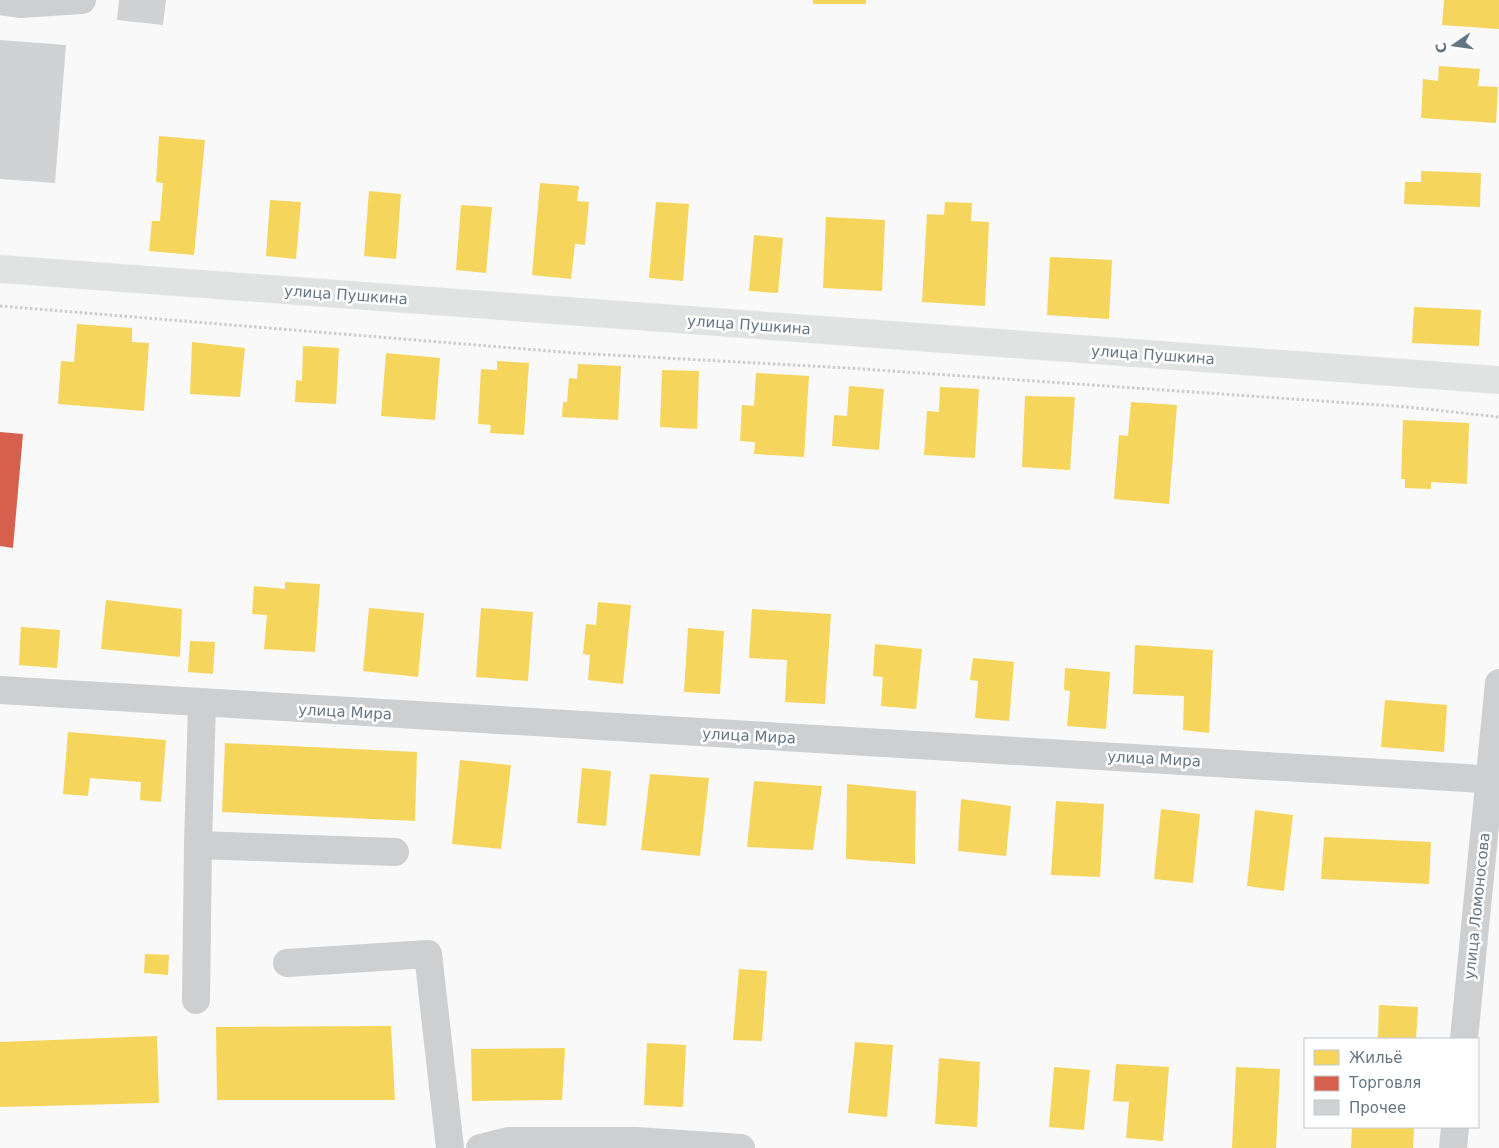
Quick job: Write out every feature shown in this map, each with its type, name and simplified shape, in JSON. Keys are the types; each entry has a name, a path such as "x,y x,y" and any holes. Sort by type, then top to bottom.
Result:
{"main road":[{"name":"улица Пушкина","path":"0,269 1499,380"}],"street":[{"path":"0,1 20,4 82,0"},
{"name":"улица Ломоносова","path":"1464,1038 1495,779 1499,683"},
{"name":"улица Мира","path":"0,690 202,704 1495,779"},
{"path":"196,1000 202,704"},
{"path":"198,846 395,852"},
{"path":"287,963 428,954 450,1148"},
{"path":"1453,1148 1455,1128"},
{"path":"480,1148 508,1141 636,1141 741,1148"}],"path":[{"path":"0,306 574,353 848,368 1102,388 1408,407 1499,416"}],"building: Жильё":[{"path":"813,0 866,0 866,4 813,4"},
{"path":"1444,0 1499,0 1499,29 1442,25"},
{"path":"1439,66 1480,69 1478,86 1498,87 1496,123 1421,118 1423,79 1438,81"},
{"path":"159,136 205,140 194,255 149,251 152,221 160,221 163,183 156,182"},
{"path":"1421,171 1481,173 1480,207 1404,204 1405,182 1421,182"},
{"path":"540,183 579,186 577,201 589,202 585,245 575,244 571,279 532,275"},
{"path":"369,191 401,194 396,259 364,256"},
{"path":"270,200 301,202 296,259 266,256"},
{"path":"656,202 689,204 683,281 649,278"},
{"path":"945,202 972,203 971,221 989,222 985,306 922,302 927,214 944,215"},
{"path":"461,205 492,207 486,273 456,270"},
{"path":"826,217 885,220 882,291 823,288"},
{"path":"754,235 783,238 778,293 749,291"},
{"path":"1050,257 1112,260 1109,319 1047,315"},
{"path":"1414,307 1481,310 1479,346 1412,343"},
{"path":"77,324 132,328 132,342 149,343 144,411 58,404 61,361 74,362"},
{"path":"192,342 245,348 240,397 190,394"},
{"path":"303,346 339,348 336,404 295,402 296,380 302,381"},
{"path":"386,353 440,358 435,420 381,416"},
{"path":"497,361 529,363 524,435 490,433 491,425 478,424 481,369 497,370"},
{"path":"578,364 621,366 618,420 562,417 563,402 567,402 569,378 577,379"},
{"path":"662,370 699,371 697,429 660,427"},
{"path":"756,373 809,376 804,457 754,454 755,442 740,441 742,405 754,406"},
{"path":"849,386 884,389 879,450 832,446 834,415 847,416"},
{"path":"940,387 979,389 975,458 924,455 927,411 939,412"},
{"path":"1025,396 1075,397 1070,470 1022,467"},
{"path":"1131,402 1177,405 1169,504 1114,499 1119,435 1128,436"},
{"path":"1403,420 1469,423 1467,484 1431,482 1431,489 1405,488 1405,479 1401,479"},
{"path":"285,582 320,584 315,652 264,649 267,615 252,614 254,586 285,589"},
{"path":"106,600 182,609 180,657 101,649"},
{"path":"598,602 631,605 623,684 588,680 590,655 583,654 586,624 596,625"},
{"path":"369,608 424,613 418,677 363,671"},
{"path":"481,608 533,612 528,681 476,677"},
{"path":"752,609 831,614 825,704 785,702 787,660 749,658"},
{"path":"21,627 60,630 57,668 19,665"},
{"path":"688,628 724,631 720,694 684,692"},
{"path":"190,641 215,642 213,674 188,672"},
{"path":"875,644 922,649 916,709 881,706 883,677 873,676"},
{"path":"1135,645 1213,650 1209,733 1183,730 1184,696 1133,694"},
{"path":"973,658 1014,662 1009,721 975,718 978,681 970,680"},
{"path":"1065,668 1110,672 1106,729 1067,726 1070,691 1064,690"},
{"path":"1385,700 1447,705 1444,752 1381,747"},
{"path":"68,732 166,740 161,802 140,800 141,782 90,778 88,796 63,794"},
{"path":"225,743 417,752 415,821 222,812"},
{"path":"460,760 511,765 501,849 452,844"},
{"path":"582,768 611,771 606,826 577,823"},
{"path":"650,774 709,778 700,856 641,850"},
{"path":"754,781 822,786 813,850 747,847"},
{"path":"847,784 916,791 915,864 846,859"},
{"path":"961,799 1011,806 1006,856 958,851"},
{"path":"1056,801 1104,804 1100,877 1051,875"},
{"path":"1161,809 1200,814 1193,883 1154,879"},
{"path":"1255,810 1293,815 1284,891 1247,886"},
{"path":"1324,837 1431,842 1429,884 1321,879"},
{"path":"145,954 169,955 168,975 144,973"},
{"path":"739,969 767,971 762,1041 733,1040"},
{"path":"1379,1005 1418,1007 1416,1038 1378,1038"},
{"path":"391,1026 395,1100 217,1100 216,1027"},
{"path":"157,1036 159,1103 0,1107 0,1042"},
{"path":"855,1042 893,1045 887,1117 848,1113"},
{"path":"647,1043 686,1045 683,1107 644,1105"},
{"path":"565,1048 562,1100 472,1101 471,1049"},
{"path":"939,1058 980,1062 977,1127 935,1124"},
{"path":"1116,1064 1169,1067 1163,1141 1126,1138 1129,1102 1113,1101"},
{"path":"1054,1067 1090,1070 1084,1130 1049,1127"},
{"path":"1236,1067 1280,1069 1276,1148 1232,1148"},
{"path":"1352,1128 1414,1128 1413,1148 1351,1148"}],"building: Торговля":[{"path":"0,432 23,434 13,548 0,546"}],"building: Прочее":[{"path":"119,0 166,0 163,25 117,20"},
{"path":"0,40 66,45 55,183 0,179"}]}
